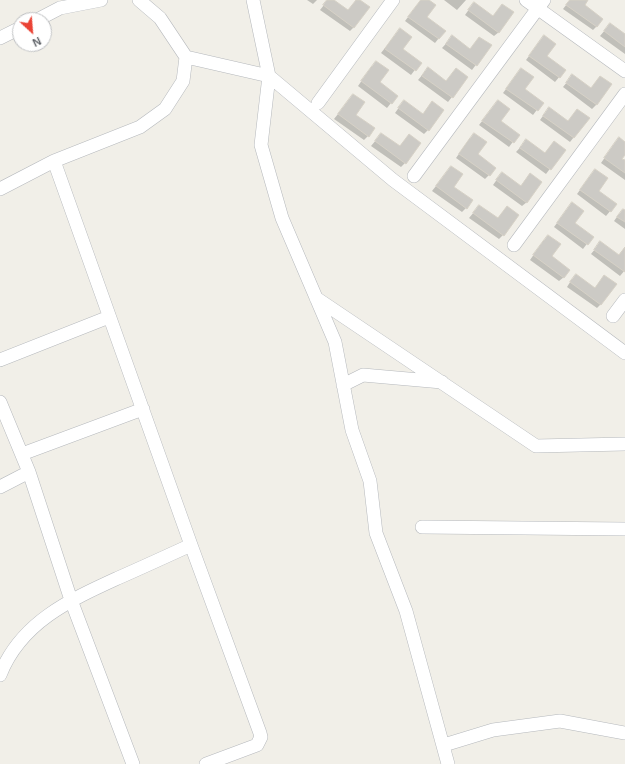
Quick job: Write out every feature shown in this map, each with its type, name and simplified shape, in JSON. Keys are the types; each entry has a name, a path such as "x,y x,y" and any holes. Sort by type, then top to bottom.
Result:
{"street":[{"path":"48,12 58,4 101,0"},
{"path":"0,189 54,162 140,127 165,110 183,81 186,57 160,18 139,0"},
{"path":"253,0 269,76 261,145 282,218 335,342 352,430 370,481 376,533 406,610 448,764"},
{"path":"318,103 394,0"},
{"path":"526,0 541,4 625,71"},
{"path":"414,176 541,4"},
{"path":"0,38 12,32"},
{"path":"186,57 269,76 393,180 625,353"},
{"path":"514,245 625,94"},
{"path":"54,162 261,737 257,745 206,764"},
{"path":"316,298 536,446 625,444"},
{"path":"613,316 625,300"},
{"path":"0,360 109,317"},
{"path":"343,385 363,375 443,382"},
{"path":"0,402 29,472 71,600 133,764"},
{"path":"22,454 143,409"},
{"path":"0,487 29,472"},
{"path":"422,527 625,529"},
{"path":"0,672 16,645 42,620 71,600 191,545"},
{"path":"444,745 493,730 560,721 625,733"}],"building":[{"path":"327,0 334,0 348,10 356,0 360,0 370,7 354,28 323,5"},
{"path":"421,0 429,0 436,5 427,17 446,31 439,39 408,17"},
{"path":"570,0 588,0 585,5 603,19 597,27 566,5"},
{"path":"474,2 493,16 502,4 514,12 499,33 468,10"},
{"path":"610,23 625,34 625,47 604,31"},
{"path":"400,28 412,37 403,49 422,63 416,71 385,49"},
{"path":"452,35 470,49 479,37 492,45 477,66 446,44"},
{"path":"544,35 556,44 547,56 566,70 560,78 529,56"},
{"path":"376,61 389,70 380,82 398,96 392,104 361,81"},
{"path":"428,67 446,81 456,68 468,77 453,98 422,76"},
{"path":"521,68 534,77 525,89 544,103 538,111 506,89"},
{"path":"572,74 591,88 600,76 612,84 597,105 566,83"},
{"path":"353,94 365,102 356,115 375,128 369,137 338,114"},
{"path":"404,100 423,114 432,101 444,110 429,131 398,108"},
{"path":"498,100 510,109 501,121 520,135 514,143 482,121"},
{"path":"549,107 568,121 577,109 590,118 574,138 543,116"},
{"path":"381,133 400,146 409,134 421,143 406,164 375,141"},
{"path":"474,133 487,142 478,154 496,168 490,176 459,154"},
{"path":"619,137 625,142 625,155 622,159 625,160 625,173 604,158"},
{"path":"526,139 545,153 554,141 566,150 551,170 520,148"},
{"path":"451,166 463,174 454,187 473,200 467,209 436,186"},
{"path":"595,169 608,178 599,191 617,204 611,212 580,190"},
{"path":"502,172 521,186 530,173 542,182 527,203 496,180"},
{"path":"572,202 584,211 575,223 594,237 588,245 557,223"},
{"path":"479,205 498,218 507,206 519,215 504,236 473,213"},
{"path":"623,209 625,210 625,222 617,217"},
{"path":"548,235 561,244 552,256 570,270 564,278 533,255"},
{"path":"600,241 619,255 625,247 625,272 594,250"},
{"path":"576,274 595,288 604,275 617,284 601,305 570,282"}]}
